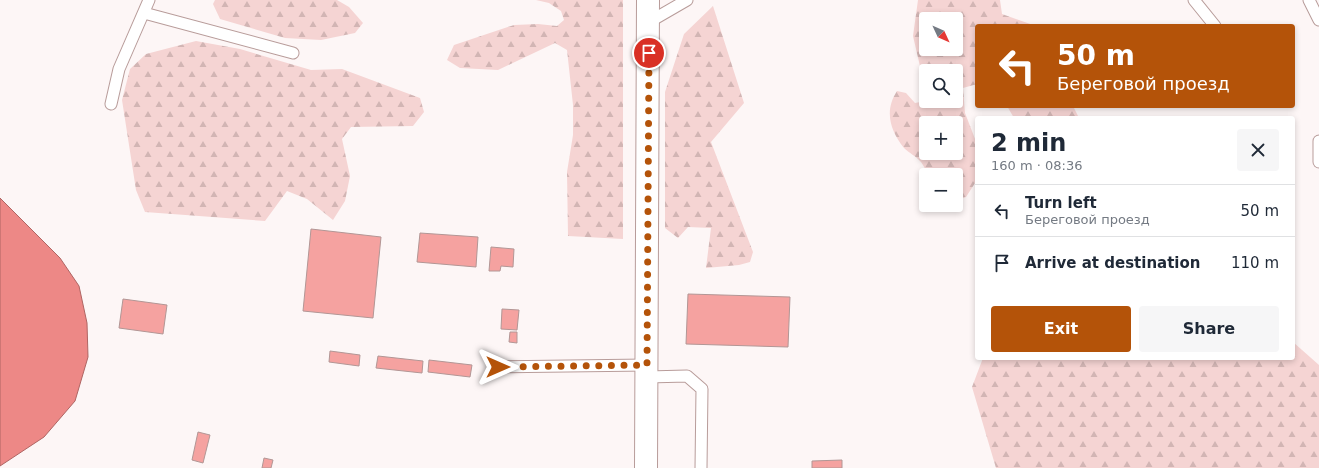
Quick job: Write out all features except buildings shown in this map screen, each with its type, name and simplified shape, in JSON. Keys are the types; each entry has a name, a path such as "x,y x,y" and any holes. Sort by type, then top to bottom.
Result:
{"street":[{"path":"646,468 648,0"}],"lane":[{"path":"111,104 119,69 149,0"},
{"path":"649,22 687,0"},
{"path":"1194,0 1213,24"},
{"path":"1309,0 1319,20"},
{"path":"144,13 293,53"},
{"path":"1319,141 1319,162"},
{"path":"498,367 647,371 688,376 702,389 701,468"}],"green space":[{"path":"215,0 337,0 349,7 363,23 355,33 321,40 285,38 220,19 213,4"},
{"path":"536,0 623,0 623,239 568,236 567,172 573,135 573,105 567,50 555,43 498,70 460,68 447,60 454,45 514,25 538,24 557,26 564,20 561,11 549,3"},
{"path":"918,0 1000,0 1002,14 1030,24 975,24 975,85 963,88 963,64 920,64 913,36"},
{"path":"713,6 744,103 711,142 753,252 750,262 739,265 706,268 711,228 688,227 678,238 665,228 665,92 684,34"},
{"path":"196,41 240,49 311,70 342,69 420,98 424,112 413,126 351,127 342,139 350,176 345,201 333,220 307,199 287,191 265,221 145,212 136,190 122,100 130,69 146,54"},
{"path":"963,88 965,113 975,139 975,183 966,197 963,198 963,168 925,168 919,160 904,148 895,134 890,120 890,113 893,98 897,91 906,93 915,103 919,102 919,108 963,108"},
{"path":"1008,108 1074,108 1078,116 1013,116"},
{"path":"1295,344 1319,365 1319,468 996,468 972,387 982,360 1295,360"}],"shaded area":[{"path":"0,198 60,258 79,286 87,323 88,357 75,401 44,437 0,466"}],"route":[{"path":"498,367 647,365 649,53"}]}
